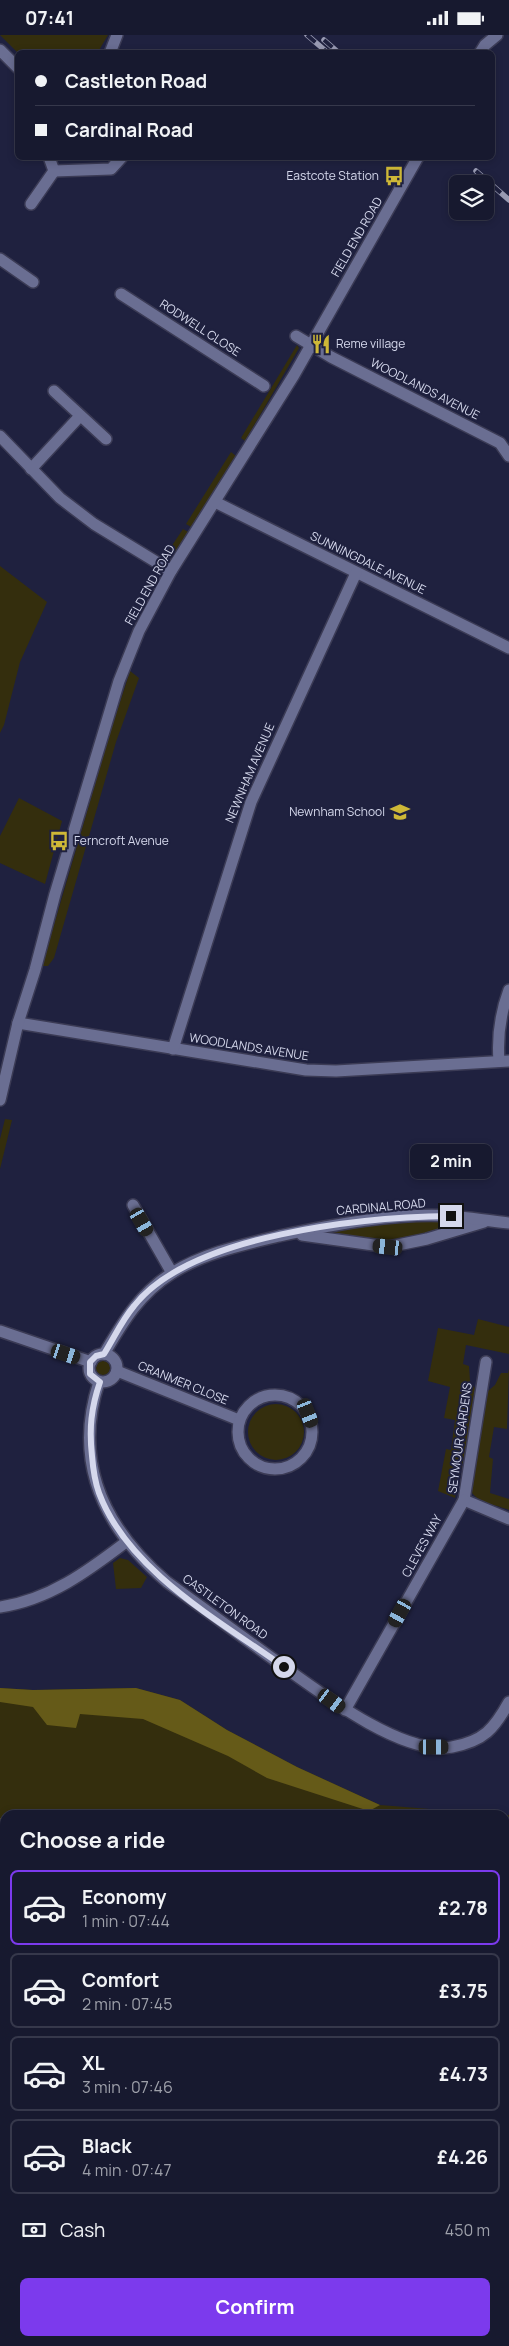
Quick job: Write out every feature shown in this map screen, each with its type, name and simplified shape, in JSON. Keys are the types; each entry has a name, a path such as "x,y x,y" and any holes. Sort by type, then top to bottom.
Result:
{"street":[{"path":"111,50 117,35"},
{"path":"483,44 496,35"},
{"path":"0,50 15,65"},
{"path":"50,160 54,171"},
{"path":"54,171 111,169 119,160"},
{"name":"FIELD END ROAD","path":"0,1100 18,1023 119,681 139,631 171,571 311,345 416,160"},
{"path":"31,204 54,171"},
{"path":"0,259 33,282"},
{"name":"RODWELL CLOSE","path":"121,294 264,386"},
{"name":"WOODLANDS AVENUE","path":"296,336 505,443 509,455"},
{"path":"54,391 106,439"},
{"path":"31,469 80,416"},
{"path":"0,436 60,498 94,523 171,571"},
{"name":"SUNNINGDALE AVENUE","path":"215,502 509,648"},
{"name":"NEWNHAM AVENUE","path":"173,1049 251,802 356,573"},
{"path":"504,1061 497,1034 502,1007 509,990"},
{"name":"WOODLANDS AVENUE","path":"18,1023 306,1070 375,1069 504,1061"},
{"path":"133,1205 172,1273"},
{"name":"CARDINAL ROAD","path":"104,1354 134,1305 172,1273 207,1256 240,1245 320,1227 419,1217 451,1216 509,1223"},
{"name":"CARDINAL ROAD","path":"278,1237 307,1235 388,1247 427,1239 488,1220"},
{"path":"0,1331 90,1362"},
{"path":"104,1354 114,1360 117,1371 112,1379 100,1382 90,1374 90,1362 96,1356 104,1354"},
{"name":"SEYMOUR GARDENS","path":"486,1362 464,1500 509,1519"},
{"name":"CRANMER CLOSE","path":"117,1371 239,1420"},
{"name":"CASTLETON ROAD","path":"100,1382 93,1402 89,1428 98,1492 110,1518 126,1542 145,1564 167,1582 345,1710 408,1741 434,1747 451,1747 475,1740 492,1729 509,1702"},
{"name":"CRANMER CLOSE","path":"276,1395 289,1397 299,1403 308,1413 312,1424 311,1444 299,1462 288,1468 276,1470 263,1468 253,1463 244,1454 239,1444 237,1431 239,1420 256,1399 276,1395"},
{"name":"CLEVES WAY","path":"345,1710 464,1500"},
{"path":"0,1607 44,1596 74,1579 126,1542"}],"shaded area":[{"path":"0,35 108,35 99,50 15,50"},
{"path":"297,345 299,348 245,441 241,438"},
{"path":"231,452 236,456 193,528 186,524"},
{"path":"183,529 190,533 174,556 169,550"},
{"path":"0,566 47,602 20,662 4,725 0,733"},
{"path":"130,671 139,678 116,742 54,958 48,966 42,966 110,733"},
{"path":"19,798 62,821 45,884 0,863 0,836"},
{"path":"5,1119 12,1120 0,1169 0,1139"},
{"path":"440,1219 461,1222 461,1224 392,1242 327,1233 327,1230 332,1228"},
{"path":"478,1319 509,1327 509,1354 466,1345 463,1364 469,1366 470,1381 475,1388 467,1443 455,1498 438,1491 446,1449 451,1450 455,1420 444,1418 450,1387 428,1381 438,1328 474,1335"},
{"path":"103,1361 108,1363 110,1368 108,1373 103,1375 98,1373 96,1368 98,1363"},
{"path":"509,1369 507,1429 494,1427 489,1457 493,1459 490,1493 509,1499 509,1510 482,1501 471,1491 488,1391 495,1385 501,1373 508,1373"},
{"path":"276,1404 287,1406 296,1412 302,1421 304,1432 302,1443 296,1452 287,1458 276,1460 265,1458 256,1452 250,1443 248,1432 250,1421 256,1412 265,1406"},
{"path":"120,1558 128,1560 147,1577 141,1588 116,1589 113,1563"},
{"path":"0,1688 33,1690 136,1688 180,1700 227,1730 297,1767 380,1805 442,1810 0,1810"},
{"path":"0,1688 33,1690 136,1688 180,1700 227,1730 297,1767 380,1805 371,1810 366,1810 267,1778 228,1756 143,1719 80,1714 76,1728 47,1725 33,1707 0,1702"}],"railway":[{"path":"307,35 324,50"},
{"path":"324,40 336,50"},
{"path":"476,171 509,200"}],"place":[{"name":"Eastcote Station","path":"394,176"},
{"name":"Reme village","path":"321,344"},
{"name":"Newnham School","path":"400,812"},
{"name":"Ferncroft Avenue","path":"59,841"}],"route":[{"path":"284,1667 192,1601 145,1564 126,1542 110,1518 98,1492 93,1461 89,1428 93,1402 100,1382 90,1374 90,1362 96,1356 104,1354 134,1305 150,1290 172,1273 207,1256 240,1245 320,1227 419,1217 451,1216"}]}
